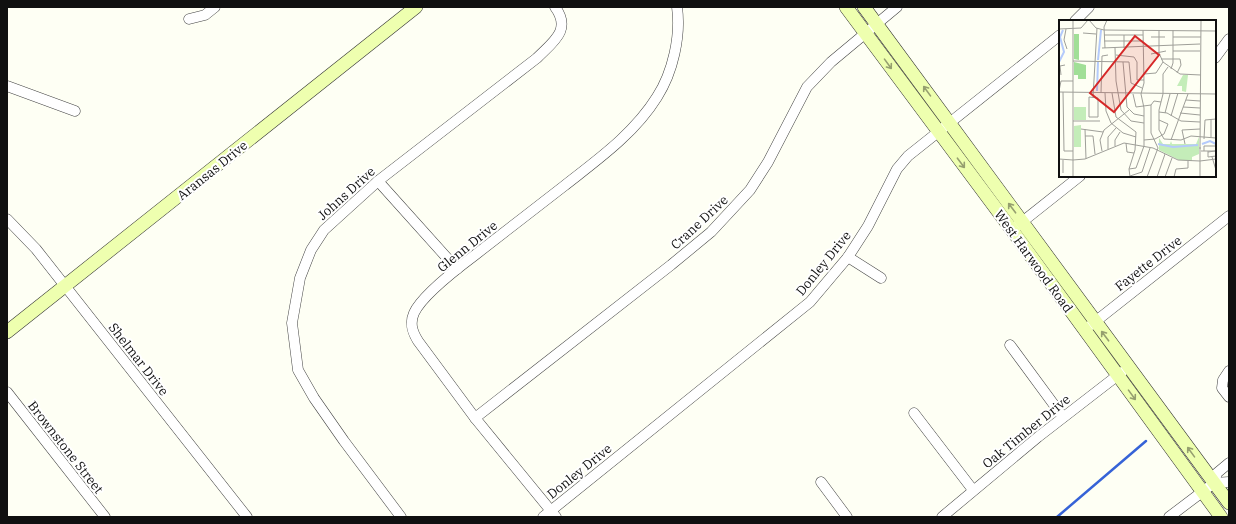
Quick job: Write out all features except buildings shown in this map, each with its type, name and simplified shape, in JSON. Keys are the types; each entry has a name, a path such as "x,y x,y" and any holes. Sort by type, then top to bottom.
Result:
{"main road":[{"name":"West Harwood Road","path":"846,7 1012,230 1220,517"},
{"name":"West Harwood Road","path":"864,7 1229,503"},
{"name":"Aransas Drive","path":"7,332 66,287 413,8"}],"street":[{"path":"189,19 205,15 215,7"},
{"name":"Johns Drive","path":"401,517 344,442 314,398 298,370 292,323 300,278 311,250 324,230 378,181 538,58 561,33 562,21 555,7"},
{"name":"Glenn Drive","path":"554,514 476,418 412,331 414,314 422,302 457,269 587,168 623,138 639,120 666,82 677,41 679,18 677,7"},
{"name":"Crane Drive","path":"476,418 711,232 750,190 768,162 807,87 826,66 897,7"},
{"path":"1076,20 1089,7"},
{"name":"Donley Drive","path":"543,517 554,514 810,302 848,257 868,226 897,169 908,156 1059,36"},
{"path":"1216,57 1229,39"},
{"path":"7,86 74,111"},
{"path":"1012,230 1079,177"},
{"path":"378,181 457,269"},
{"name":"Fayette Drive","path":"1084,330 1229,216"},
{"name":"Shelmar Drive","path":"7,219 36,249 247,517"},
{"path":"848,257 881,278"},
{"path":"1010,345 1064,417"},
{"name":"Oak Timber Drive","path":"942,517 973,490 1064,417 1129,367"},
{"path":"1226,375 1222,388 1229,397"},
{"name":"Brownstone Street","path":"7,392 104,517"},
{"path":"914,413 973,490"},
{"path":"1169,517 1214,483 1218,473 1229,463"},
{"path":"821,482 847,517"},
{"path":"1214,483 1229,482"}],"waterway":[{"path":"1057,517 1146,441"}]}
